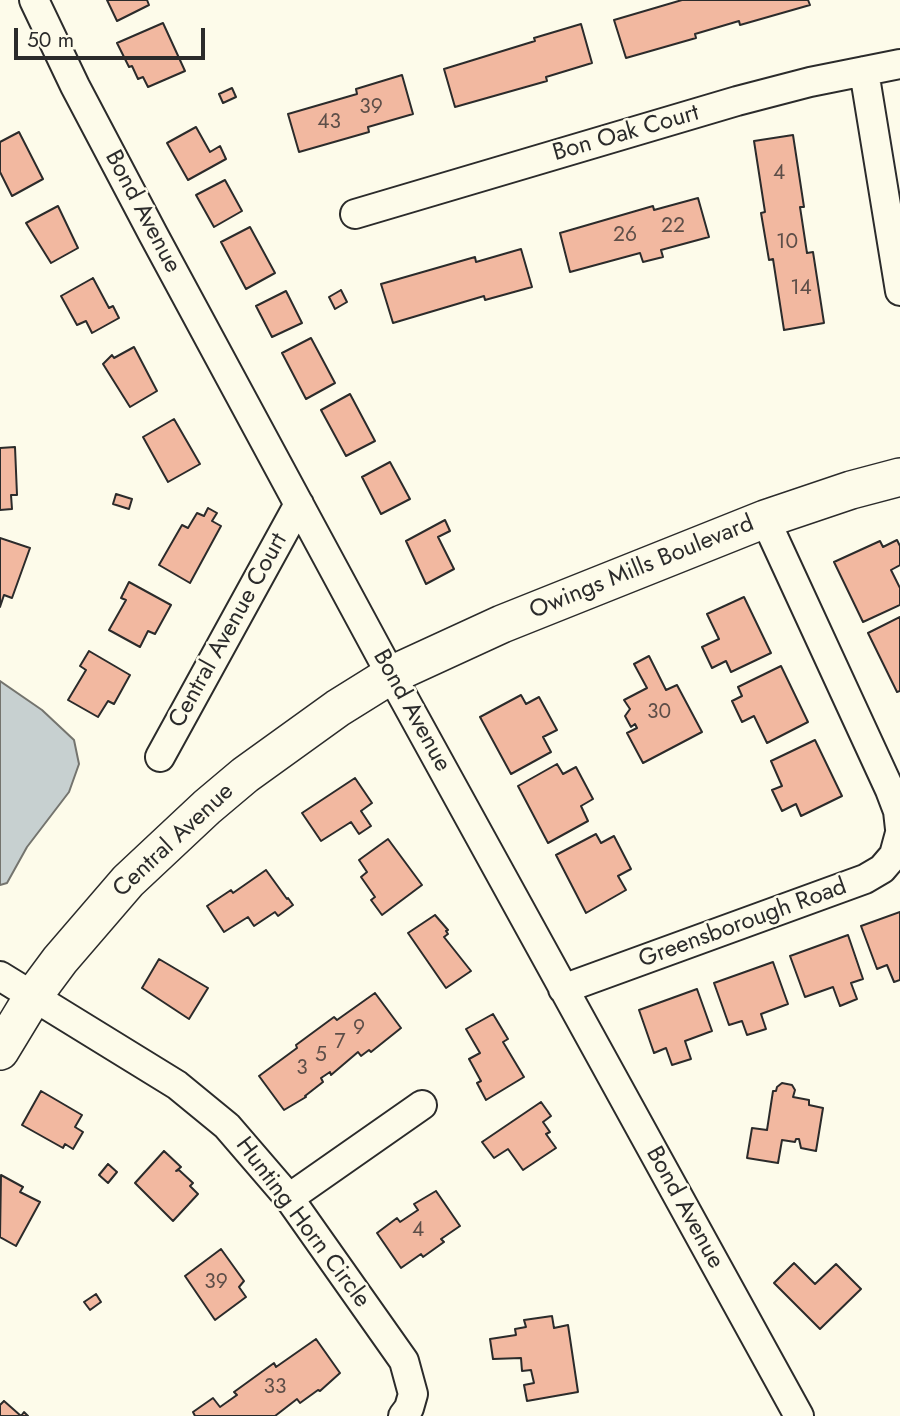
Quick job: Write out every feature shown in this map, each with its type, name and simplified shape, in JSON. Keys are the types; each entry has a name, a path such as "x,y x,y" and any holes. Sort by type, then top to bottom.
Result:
{"main road":[{"name":"Owings Mills Boulevard","path":"391,675 502,624 765,519 850,490 900,477"},
{"name":"Central Avenue","path":"0,1051 34,995 128,881 207,807 283,746 391,675"}],"street":[{"name":"Bond Avenue","path":"34,0 75,86 153,234 391,675 799,1416"},
{"name":"Bon Oak Court","path":"355,214 737,101 900,64"},
{"path":"864,71 900,291"},
{"name":"Central Avenue Court","path":"160,757 299,504"},
{"name":"Greensborough Road","path":"563,989 865,879 882,869 894,855 900,831 898,811 890,790 765,519"},
{"name":"Hunting Horn Circle","path":"0,975 177,1085 228,1125 289,1198 404,1361 413,1394 409,1408 403,1416"},
{"path":"289,1198 422,1105"}],"shaded area":[{"path":"0,681 42,710 74,740 79,764 69,792 27,847 7,883 0,885"}],"building":[{"path":"107,0 147,0 149,5 117,21"},
{"path":"682,0 808,0 810,5 740,25 739,21 695,34 696,38 626,58 614,20"},
{"path":"163,23 185,71 148,87 143,77 138,79 132,66 129,67 117,43"},
{"path":"581,24 592,63 546,77 547,81 455,107 444,69"},
{"path":"402,75 413,114 368,127 369,132 299,152 288,114 357,94 356,89"},
{"path":"232,88 236,97 223,103 219,94"},
{"path":"196,127 210,152 220,146 226,159 188,180 167,143"},
{"path":"19,132 43,179 12,196 0,172 0,142"},
{"path":"793,135 804,207 800,207 807,253 813,252 824,323 784,330 773,259 769,260 761,213 765,212 754,141"},
{"path":"225,180 242,211 214,227 196,195"},
{"path":"698,198 709,237 661,250 663,257 643,262 640,253 570,272 560,233 653,206 654,210"},
{"path":"58,206 78,248 51,263 26,223"},
{"path":"250,227 275,273 246,289 221,242"},
{"path":"521,249 532,287 485,300 484,296 393,323 381,284 475,257 476,262"},
{"path":"93,278 109,308 113,306 119,318 92,333 86,321 77,325 61,296"},
{"path":"341,290 347,302 335,309 329,297"},
{"path":"286,291 302,323 272,337 256,306"},
{"path":"311,338 335,383 306,399 282,353"},
{"path":"134,347 157,391 130,407 103,364 112,355 114,358"},
{"path":"350,394 375,441 346,456 321,410"},
{"path":"174,419 200,464 168,482 143,437"},
{"path":"15,447 17,495 11,495 12,509 0,510 0,448"},
{"path":"390,462 410,499 381,514 362,477"},
{"path":"116,494 132,499 129,509 113,504"},
{"path":"208,508 217,513 212,521 221,526 190,583 159,565 182,525 188,528 197,513 204,516"},
{"path":"445,520 450,531 438,537 454,569 426,584 406,541"},
{"path":"0,538 30,548 12,598 4,595 0,607"},
{"path":"897,540 900,546 900,565 891,570 900,588 900,605 863,622 834,562 880,541 883,547"},
{"path":"129,582 171,605 155,634 148,631 140,647 109,630 126,600 121,598"},
{"path":"744,597 771,653 731,672 726,661 712,668 702,647 719,639 707,614"},
{"path":"900,617 900,691 897,692 868,633"},
{"path":"89,651 130,675 114,704 108,701 98,717 68,700 86,670 80,666"},
{"path":"649,656 666,690 677,685 702,732 643,763 627,733 637,728 635,724 631,727 625,716 630,709 624,700 647,688 634,664"},
{"path":"781,666 808,722 767,743 754,716 742,722 732,701 742,696 738,687"},
{"path":"521,695 526,704 539,697 557,730 543,737 551,752 511,774 480,717"},
{"path":"815,740 842,796 801,816 796,804 782,811 772,790 782,786 771,761"},
{"path":"557,764 563,774 576,767 593,799 581,806 588,821 548,843 518,786"},
{"path":"355,778 372,803 361,811 371,826 359,834 351,822 321,841 302,813"},
{"path":"596,834 601,843 614,836 631,869 618,876 626,890 586,913 556,855"},
{"path":"388,839 422,885 382,915 371,900 375,897 361,877 367,872 359,860"},
{"path":"266,870 293,905 278,916 275,912 254,926 248,917 224,932 207,906 231,890 233,893"},
{"path":"900,912 900,980 894,982 887,965 877,969 861,926"},
{"path":"435,915 448,930 444,937 471,971 446,988 408,933"},
{"path":"848,935 863,979 851,983 857,999 840,1006 833,987 805,997 790,956"},
{"path":"159,959 208,988 189,1019 142,988"},
{"path":"773,962 788,1004 761,1014 766,1029 747,1035 742,1021 729,1025 714,983"},
{"path":"697,989 712,1031 685,1041 691,1059 672,1065 666,1048 654,1053 639,1010"},
{"path":"375,993 401,1028 371,1052 369,1050 361,1056 358,1052 331,1075 330,1072 321,1078 323,1082 306,1097 284,1110 259,1076 334,1017 337,1020"},
{"path":"493,1014 508,1039 503,1042 524,1077 486,1100 477,1083 481,1081 469,1059 480,1053 466,1029"},
{"path":"782,1083 792,1085 795,1090 793,1097 809,1100 809,1105 823,1108 816,1151 801,1148 799,1139 795,1142 782,1140 778,1163 747,1158 752,1128 767,1130 773,1091"},
{"path":"41,1091 82,1115 75,1127 83,1132 73,1149 65,1144 63,1148 22,1125"},
{"path":"541,1102 551,1116 543,1122 550,1132 546,1134 556,1148 523,1170 508,1149 494,1158 482,1142"},
{"path":"164,1151 181,1167 176,1171 179,1170 193,1183 190,1186 198,1194 173,1221 135,1183"},
{"path":"108,1164 117,1172 108,1183 99,1175"},
{"path":"1,1175 23,1187 20,1192 40,1202 16,1246 0,1237"},
{"path":"436,1191 460,1226 441,1239 444,1242 423,1257 421,1254 401,1268 377,1233 397,1218 400,1222 418,1210 414,1204"},
{"path":"221,1249 244,1281 239,1287 246,1297 215,1320 185,1276"},
{"path":"794,1263 815,1284 836,1264 861,1289 820,1329 774,1283"},
{"path":"96,1294 101,1302 90,1310 84,1302"},
{"path":"552,1316 554,1328 568,1325 578,1392 527,1401 524,1385 534,1383 531,1370 522,1371 521,1358 493,1359 490,1339 516,1335 515,1329 526,1327 524,1320"},
{"path":"316,1339 340,1373 320,1391 300,1403 297,1399 275,1416 195,1416 193,1412 213,1398 220,1407 237,1395 234,1392 274,1363 276,1367"},
{"path":"4,1401 21,1416 0,1416 0,1405"}]}
